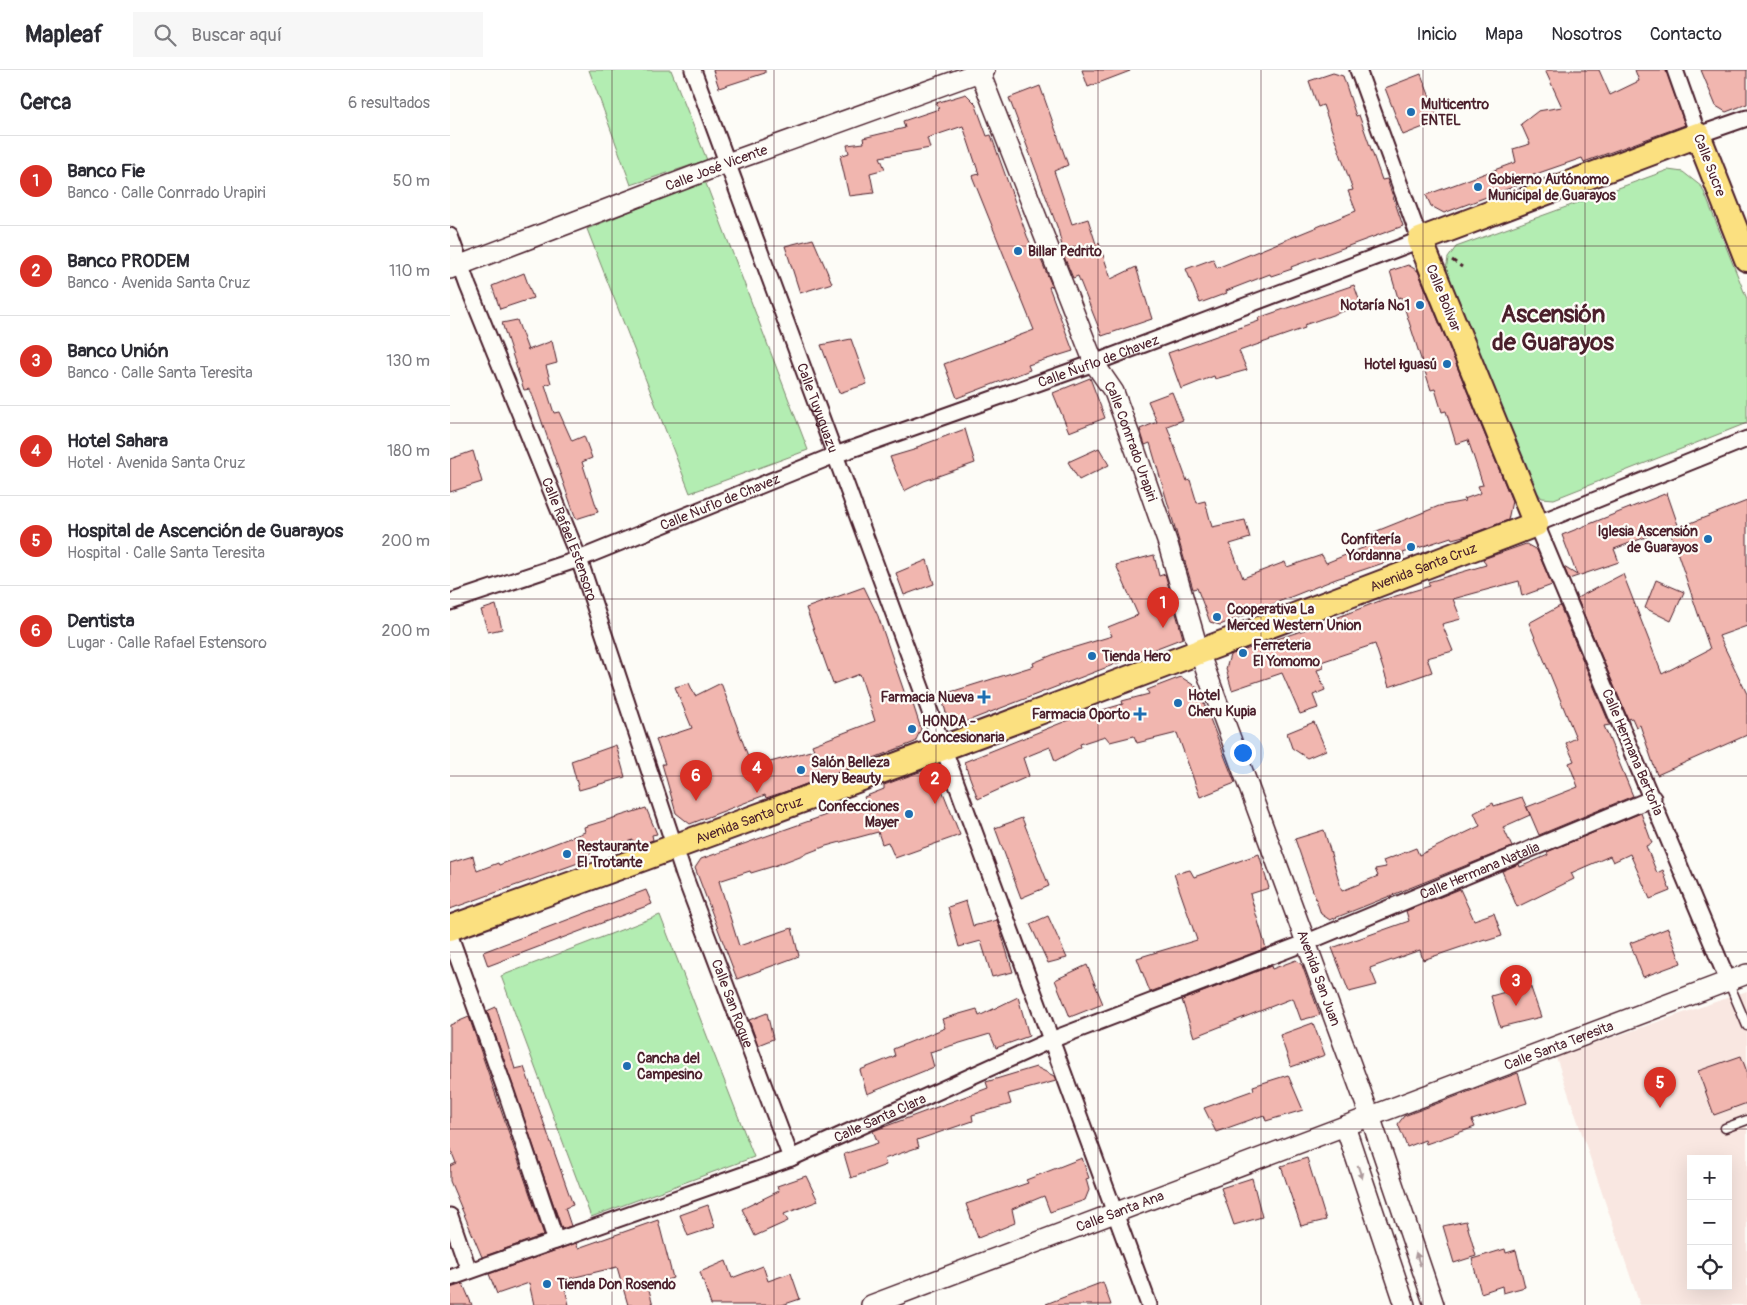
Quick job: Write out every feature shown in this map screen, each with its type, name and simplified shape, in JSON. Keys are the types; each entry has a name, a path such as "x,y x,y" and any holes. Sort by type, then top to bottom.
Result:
{"main road":[{"name":"Calle Ñuflo de Chavez","path":"1420,240 1698,135"},
{"name":"Calle Sucre","path":"1698,135 1747,259"},
{"name":"Calle Bolivar","path":"1420,240 1536,524"},
{"name":"Avenida Santa Cruz","path":"450,928 675,848 1536,524"}],"street":[{"name":"Calle Tuyuguazu","path":"693,70 1149,1305"},
{"name":"Calle Bolivar","path":"1358,70 1420,240"},
{"name":"Calle Sucre","path":"1675,70 1698,135"},
{"name":"Calle José Vicente","path":"455,267 727,163 981,71"},
{"name":"Calle Conrrado Urapiri","path":"981,71 1094,363 1114,392 1168,544 1199,652"},
{"name":"Calle Ñuflo de Chavez","path":"1698,135 1747,118"},
{"name":"Calle Rafael Estensoro","path":"450,236 455,267 579,559 675,848"},
{"name":"Calle Ñuflo de Chavez","path":"450,602 579,559 835,455 1094,363 1420,240"},
{"name":"Avenida Santa Cruz","path":"1536,524 1747,439"},
{"name":"Calle Hermana Bertorla","path":"1536,524 1728,981"},
{"name":"Avenida San Juan","path":"1199,652 1370,1116 1434,1305"},
{"name":"Calle Hermana Natalia","path":"1305,943 1652,798"},
{"name":"Calle San Roque","path":"675,848 791,1158"},
{"path":"450,936 506,1092 556,1241"},
{"name":"Calle Santa Clara","path":"450,1278 791,1158 1051,1040 1305,943"},
{"name":"Calle Santa Teresita","path":"1370,1116 1747,974"},
{"name":"Calle Santa Ana","path":"870,1305 1370,1116"},
{"path":"1345,1126 1405,1305"},
{"path":"450,1216 469,1271"}],"lane":[{"path":"1728,981 1747,1026"},
{"path":"1725,1128 1747,1120"}],"shaded area":[{"path":"1747,991 1747,1305 1640,1305 1556,1057"}],"green space":[{"path":"589,70 671,70 707,160 631,185"},
{"path":"1668,170 1683,172 1702,187 1747,299 1747,423 1554,499 1542,498 1529,483 1445,276 1448,258 1456,247"},
{"path":"705,181 808,450 690,493 587,229"},
{"name":"Cancha del Campesino","path":"660,915 754,1157 591,1217 501,976"}],"building":[{"path":"713,70 765,70 765,73 719,88"},
{"path":"1082,70 1130,70 1130,71 1088,87"},
{"path":"1545,70 1599,70 1610,95 1639,81 1635,70 1666,70 1685,125 1584,162 1582,158 1533,175 1534,179 1444,213 1431,206 1426,195 1516,162 1513,149 1530,144 1521,124 1538,111 1562,107"},
{"path":"1701,70 1747,70 1747,104 1726,112 1716,106"},
{"path":"1333,73 1343,76 1356,116 1359,115 1382,180 1387,179 1403,226 1291,267 1292,269 1271,276 1270,274 1200,303 1186,269 1213,259 1217,268 1356,211 1348,191 1353,190 1323,105 1318,107 1309,81"},
{"path":"1421,74 1439,121 1403,135 1385,88"},
{"path":"1040,86 1068,165 1054,171 1072,224 1088,219 1096,244 1099,243 1111,279 1136,267 1152,319 1102,336 1078,276 1073,278 1060,247 1062,246 1058,229 1009,98"},
{"path":"966,94 975,103 987,136 991,135 1027,236 1036,256 1039,255 1052,286 1049,287 1073,351 1028,365 1030,370 957,398 944,364 1034,330 972,176 979,174 963,126 927,138 930,148 880,157 885,169 870,173 874,193 849,196 840,156 849,153 847,145 864,143 863,138 905,128 903,121 939,109 936,103"},
{"path":"813,239 832,283 800,293 785,246"},
{"path":"1408,265 1418,271 1512,501 1508,520 1471,534 1452,539 1451,537 1403,553 1404,556 1336,579 1220,625 1210,622 1197,588 1193,589 1150,443 1145,445 1140,429 1157,422 1148,401 1172,392 1183,420 1167,426 1187,481 1190,480 1197,503 1205,501 1212,527 1245,520 1250,538 1230,544 1243,578 1285,562 1287,567 1322,555 1326,563 1370,545 1367,535 1439,506 1465,501 1464,499 1481,493 1478,486 1483,485 1468,440 1456,444 1446,411 1442,412 1435,389 1431,390 1401,297 1398,298 1390,271"},
{"path":"524,273 533,298 500,309 492,286"},
{"path":"1354,285 1361,305 1304,325 1305,328 1239,351 1247,370 1215,379 1214,376 1181,389 1168,353 1259,321 1258,318"},
{"path":"517,320 528,350 552,341 557,363 546,366 551,383 545,385 554,413 559,412 572,441 584,436 592,458 582,462 598,512 576,519 530,389 524,390 502,323"},
{"path":"851,339 867,384 839,393 821,345"},
{"path":"1090,378 1105,418 1069,432 1053,393"},
{"path":"965,429 975,463 924,481 904,491 890,457 917,449 917,447"},
{"path":"1099,448 1109,465 1079,480 1068,462"},
{"path":"473,451 482,482 450,492 450,459"},
{"path":"1667,493 1678,525 1614,549 1619,562 1569,579 1564,567 1577,575 1562,535"},
{"path":"1747,501 1747,626 1719,636 1747,694 1747,735 1657,775 1640,725 1636,727 1632,718 1628,719 1577,598 1623,574 1662,674 1710,649 1670,531"},
{"path":"1526,544 1537,550 1552,585 1522,596 1519,581 1453,599 1461,619 1442,624 1453,651 1427,658 1432,672 1389,687 1375,644 1321,662 1324,668 1317,670 1325,690 1313,695 1318,708 1300,714 1282,673 1232,690 1226,669 1230,655 1310,628 1382,600 1430,586 1428,582 1486,565 1483,559"},
{"path":"1154,555 1159,576 1165,574 1183,638 957,725 948,720 941,695 1034,666 1033,663 1062,651 1112,636 1108,627 1138,615 1116,565"},
{"path":"927,560 934,584 904,595 896,573"},
{"path":"1656,580 1684,592 1671,621 1645,608"},
{"path":"864,587 878,616 906,697 910,695 921,729 915,742 796,788 766,798 765,795 690,824 676,813 662,764 665,764 656,740 692,728 675,687 689,683 695,696 721,683 752,767 814,750 812,745 875,721 860,674 833,684 806,608"},
{"path":"496,605 502,629 488,632 481,610"},
{"path":"1560,606 1610,725 1604,726 1633,796 1539,835 1527,807 1578,787 1569,763 1574,761 1566,743 1576,738 1529,623"},
{"path":"1181,677 1198,688 1235,783 1200,797 1177,733 1137,743 1134,736 1110,742 1105,736 1080,744 1081,747 1055,761 1050,747 1023,758 1029,776 978,799 964,762 1071,719 1123,704 1122,701 1149,694 1147,690"},
{"path":"1314,722 1326,750 1307,758 1292,748 1287,733"},
{"path":"616,745 625,777 579,790 571,761"},
{"path":"933,767 960,835 895,858 888,842 882,844 878,832 826,846 774,866 719,881 739,946 792,928 799,956 737,979 695,868 701,859 866,801 864,797 884,789 884,785"},
{"path":"1522,797 1530,815 1503,827 1512,847 1330,920 1321,914 1295,839 1324,830 1342,891 1378,876 1375,869 1386,867 1383,861 1416,848 1419,855 1480,826 1474,813 1493,803 1494,806"},
{"path":"646,808 657,834 652,835 653,840 635,846 633,840 590,852 592,858 450,909 450,863 473,856 477,871 498,863 499,865 585,832 584,827"},
{"path":"1641,813 1652,843 1646,846 1657,873 1663,870 1670,891 1650,899 1630,854 1613,862 1610,856 1571,873 1574,879 1517,907 1502,871 1519,864 1520,867 1548,855 1547,852"},
{"path":"1022,818 1049,886 1021,898 995,828"},
{"path":"1259,854 1269,888 1250,894 1266,948 1150,992 1137,958 1197,940 1174,874 1190,870 1194,877"},
{"path":"1460,889 1474,920 1494,913 1502,936 1486,941 1485,939 1423,960 1420,950 1370,968 1377,985 1349,992 1332,948 1409,921 1406,911"},
{"path":"646,890 652,904 488,966 483,952"},
{"path":"966,901 973,926 997,920 1013,972 992,977 981,941 959,947 948,907"},
{"path":"1048,916 1067,958 1048,963 1030,924"},
{"path":"1668,928 1681,963 1643,977 1630,943"},
{"path":"1296,960 1302,965 1320,1015 1301,1020 1293,998 1194,1037 1182,1000 1271,966 1272,969"},
{"path":"1087,965 1103,1004 1070,1017 1055,980"},
{"path":"1530,985 1541,1017 1500,1027 1491,996"},
{"path":"1018,997 1029,1036 996,1048 990,1034 930,1052 934,1067 867,1094 860,1070 895,1056 893,1049 945,1028 942,1019 977,1009 979,1016"},
{"path":"496,1007 515,1069 524,1067 573,1205 565,1208 571,1226 562,1229 487,1011"},
{"path":"767,1013 773,1039 758,1045 749,1020"},
{"path":"469,1017 544,1235 482,1257 450,1181 450,1166 456,1163 450,1148 450,1025"},
{"path":"1313,1023 1325,1055 1291,1067 1280,1035"},
{"path":"1741,1056 1747,1072 1747,1103 1714,1115 1698,1071"},
{"path":"1036,1067 1054,1076 1056,1081 1008,1094 1011,1104 972,1115 973,1121 917,1140 919,1147 884,1159 886,1165 851,1178 844,1154 878,1143 873,1131 988,1088 986,1082"},
{"path":"1518,1073 1527,1103 1472,1120 1475,1127 1426,1144 1425,1140 1407,1147 1398,1124 1404,1116"},
{"path":"1288,1075 1303,1110 1266,1121 1264,1115 1216,1132 1204,1108 1254,1090 1253,1086"},
{"path":"1082,1158 1089,1178 1086,1179 1089,1190 1085,1200 1050,1212 1044,1196 1012,1209 1015,1223 978,1238 966,1204 1028,1183 1026,1180"},
{"path":"1307,1158 1326,1220 1301,1226 1281,1166"},
{"path":"806,1176 818,1201 784,1214 788,1221 755,1236 742,1209 779,1191 777,1186"},
{"path":"1252,1178 1262,1217 1234,1225 1221,1188"},
{"path":"708,1205 715,1227 688,1236 680,1215"},
{"path":"658,1220 673,1278 648,1286 653,1305 628,1305 617,1267 563,1280 569,1305 534,1305 529,1283 497,1294 489,1274 576,1243 578,1248"},
{"path":"1466,1221 1476,1256 1454,1263 1443,1226"},
{"path":"1505,1249 1506,1253 1516,1250 1525,1287 1503,1293 1502,1286 1481,1293 1472,1259"},
{"path":"726,1261 732,1278 763,1266 768,1281 791,1273 800,1299 782,1305 711,1305 700,1272"},
{"path":"1103,1282 1111,1305 1046,1304"},
{"path":"463,1284 472,1305 450,1305 450,1288"}],"place":[{"name":"Multicentro ENTEL","path":"1411,112"},
{"name":"Gobierno Autónomo Municipal de Guarayos","path":"1478,187"},
{"name":"Billar Pedrito","path":"1018,251"},
{"name":"Notaría Nº1","path":"1420,305"},
{"name":"Hotel Ɨguasú","path":"1447,364"},
{"name":"Iglesia Ascensión de Guarayos","path":"1708,539"},
{"name":"Confitería Yordanna","path":"1411,547"},
{"name":"Cooperativa La Merced Western Union","path":"1217,617"},
{"name":"Banco Fie","path":"1163,628"},
{"name":"Ferreteria El Yomomo","path":"1243,653"},
{"name":"Tienda Hero","path":"1092,656"},
{"name":"Farmacia Nueva","path":"984,697"},
{"name":"Hotel Cheru Kupia","path":"1178,703"},
{"name":"Farmacia Oporto","path":"1140,714"},
{"name":"HONDA - Concesionaria","path":"912,729"},
{"name":"Salón Belleza Nery Beauty","path":"801,770"},
{"name":"Hotel Sahara","path":"757,793"},
{"name":"Dentista","path":"696,801"},
{"name":"Banco PRODEM","path":"935,804"},
{"name":"Confecciones Mayer","path":"909,814"},
{"name":"Restaurante El Trotante","path":"567,854"},
{"name":"Banco Unión","path":"1516,1006"},
{"name":"Cancha del Campesino","path":"627,1066"},
{"name":"Hospital de Ascención de Guarayos","path":"1660,1108"},
{"name":"Tienda Don Rosendo","path":"547,1284"}],"district":[{"name":"Ascensión de Guarayos","path":"1553,328"}]}
